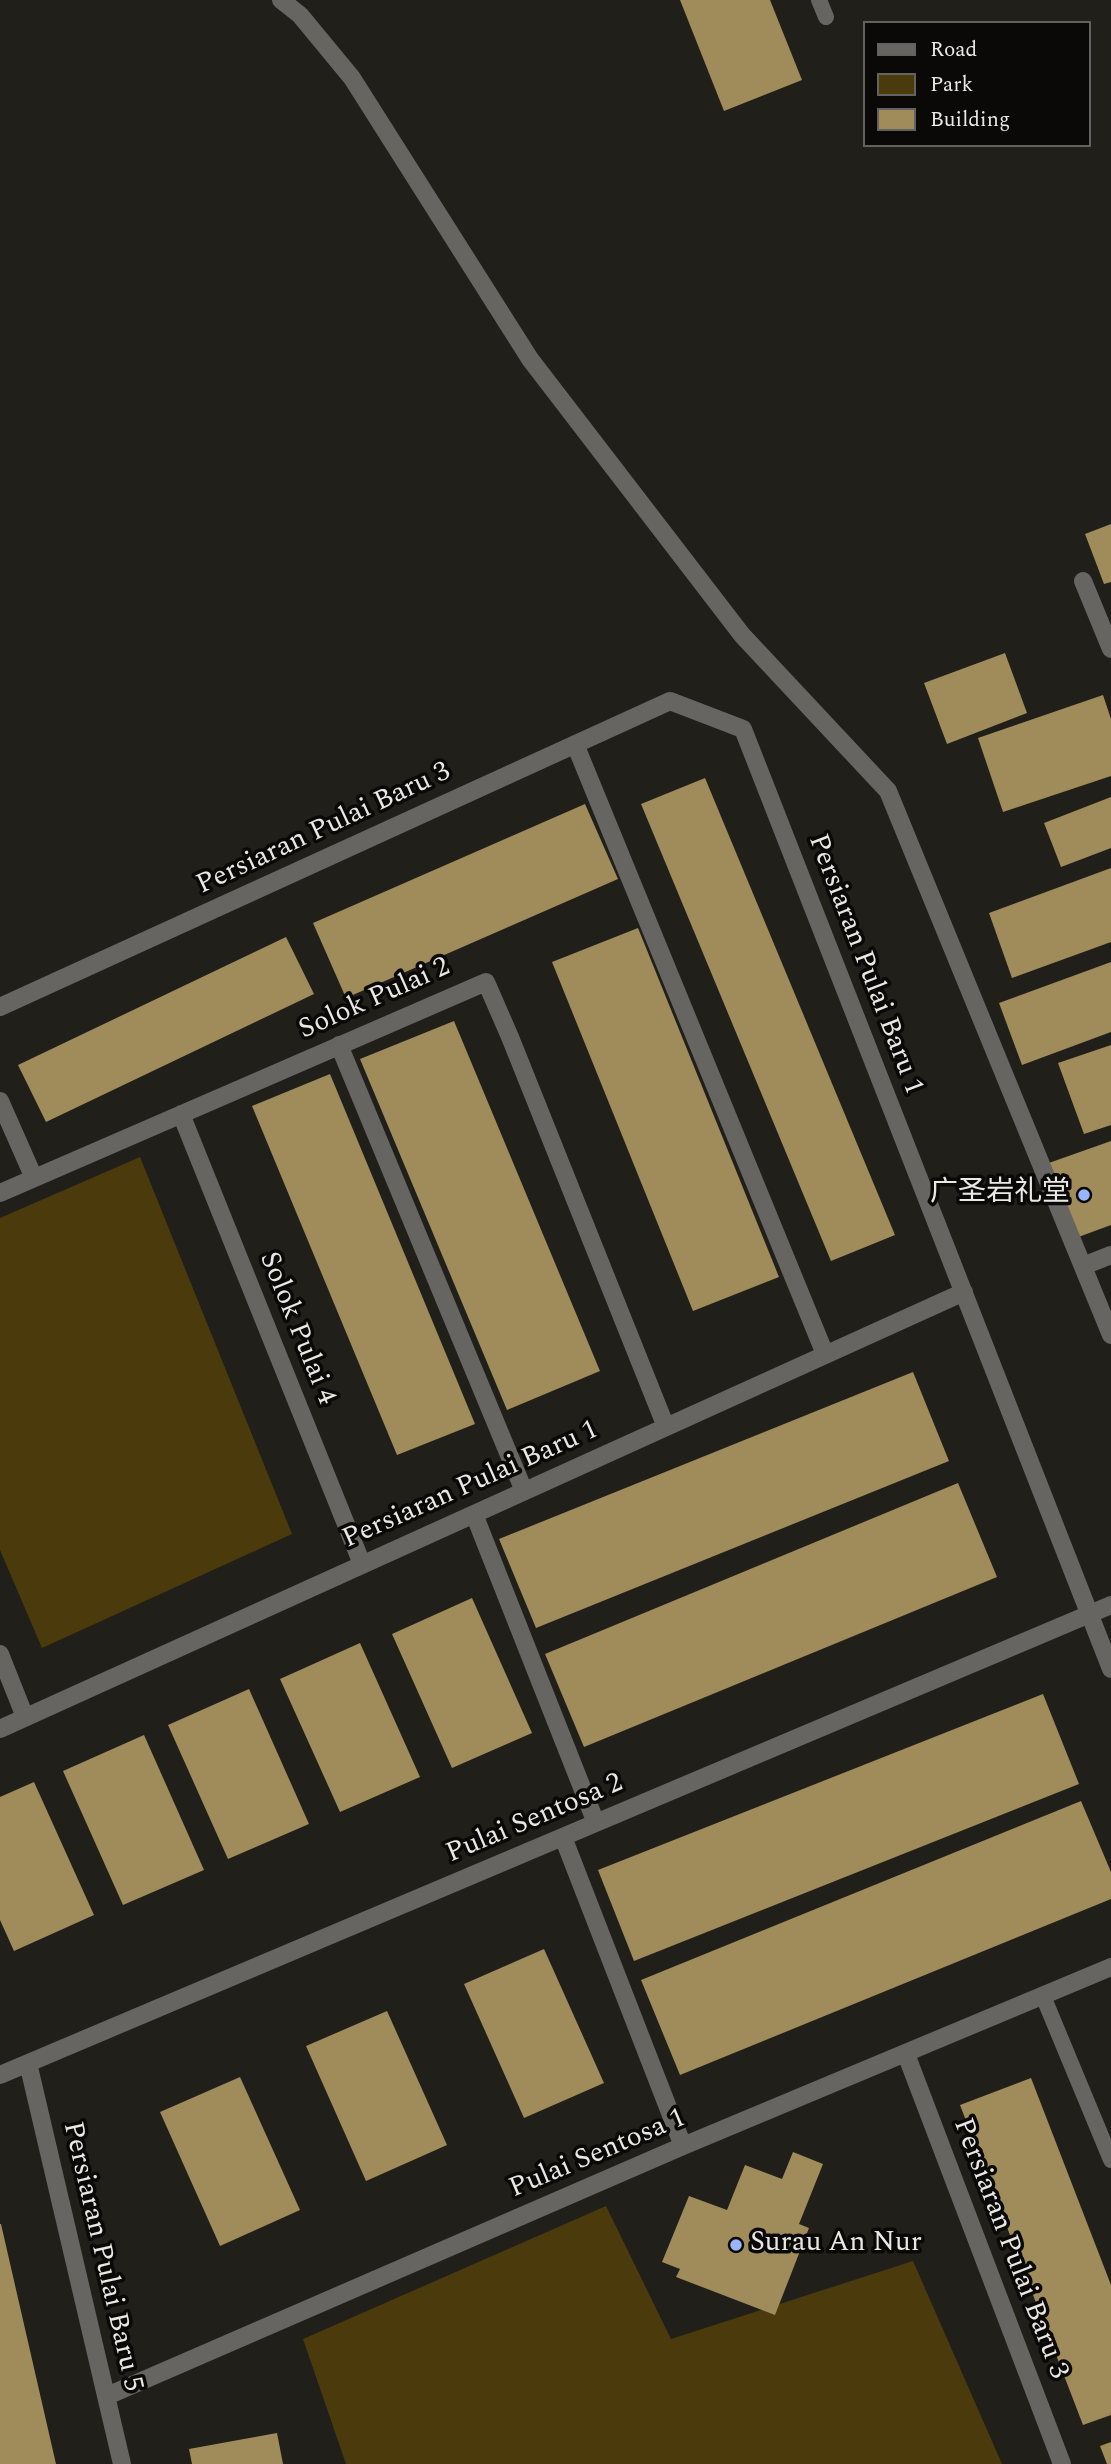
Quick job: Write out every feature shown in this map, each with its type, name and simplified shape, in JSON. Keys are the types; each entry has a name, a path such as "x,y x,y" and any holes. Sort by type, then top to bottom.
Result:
{"street":[{"path":"281,0 300,15 352,78 530,359 742,635 888,791 1111,1335"},
{"path":"1083,581 1111,649"},
{"name":"Persiaran Pulai Baru 3","path":"0,1007 670,701"},
{"name":"Persiaran Pulai Baru 1","path":"670,701 743,729 1111,1669"},
{"path":"575,744 825,1354"},
{"name":"Solok Pulai 2","path":"0,1193 482,982 488,984 666,1427"},
{"path":"339,1045 524,1491"},
{"path":"0,1101 34,1178"},
{"name":"Solok Pulai 4","path":"181,1114 362,1564"},
{"path":"1083,1266 1111,1255"},
{"name":"Persiaran Pulai Baru 1","path":"0,1729 964,1292"},
{"path":"474,1514 596,1823"},
{"name":"Pulai Sentosa 2","path":"0,2075 1111,1605"},
{"path":"0,1654 25,1717"},
{"path":"563,1837 683,2146"},
{"name":"Pulai Sentosa 1","path":"107,2396 683,2146 1111,1966"},
{"name":"Persiaran Pulai Baru 3","path":"906,2054 1062,2464"},
{"name":"Persiaran Pulai Baru 5","path":"28,2063 122,2464"}],"lane":[{"path":"819,0 826,17"},
{"path":"1043,1996 1111,2160"}],"green space":[{"path":"140,1157 292,1534 42,1648 0,1550 0,1218"},
{"path":"606,2206 671,2339 913,2261 1002,2464 346,2464 303,2339"}],"building":[{"path":"680,0 770,0 802,80 724,111"},
{"path":"1111,524 1111,582 1104,584 1085,534"},
{"path":"1005,653 1027,713 947,744 924,683"},
{"path":"1103,695 1111,719 1111,776 1003,812 978,738"},
{"path":"705,778 895,1235 831,1261 641,804"},
{"path":"1111,797 1111,848 1061,867 1044,823"},
{"path":"585,804 618,879 346,998 313,923"},
{"path":"1111,868 1111,942 1012,978 989,913"},
{"path":"638,928 779,1277 693,1311 552,962"},
{"path":"286,937 314,994 46,1122 18,1065"},
{"path":"1111,962 1111,1032 1022,1065 999,1003"},
{"path":"454,1021 600,1371 507,1410 360,1059"},
{"path":"1111,1045 1111,1125 1084,1134 1058,1063"},
{"path":"330,1074 475,1424 397,1455 252,1106"},
{"name":"广圣岩礼堂","path":"1111,1141 1111,1225 1073,1239 1046,1164"},
{"path":"913,1372 949,1461 536,1628 499,1539"},
{"path":"958,1483 997,1577 584,1747 545,1654"},
{"path":"472,1598 532,1733 452,1768 392,1634"},
{"path":"360,1643 420,1777 340,1812 280,1679"},
{"path":"249,1689 309,1824 228,1859 168,1725"},
{"path":"1043,1694 1079,1784 634,1961 598,1870"},
{"path":"144,1735 204,1870 123,1905 63,1771"},
{"path":"34,1782 94,1915 14,1951 0,1920 0,1797"},
{"path":"1081,1801 1111,1872 1111,1899 680,2075 641,1980"},
{"path":"544,1949 604,2083 524,2118 464,1984"},
{"path":"387,2011 447,2145 366,2181 306,2046"},
{"path":"240,2077 300,2210 220,2246 160,2112"},
{"path":"1031,2078 1111,2285 1111,2415 1083,2425 960,2105"},
{"name":"Surau An Nur","path":"793,2152 823,2164 799,2224 809,2228 775,2315 676,2277 680,2269 662,2262 689,2196 727,2210 745,2165 782,2179"},
{"path":"1,2224 56,2464 0,2464"},
{"path":"277,2433 283,2464 192,2464 189,2449"},
{"path":"1111,2442 1111,2464 1107,2464 1100,2446"}],"place":[{"name":"广圣岩礼堂","path":"1084,1195"},
{"name":"Surau An Nur","path":"736,2245"}]}
